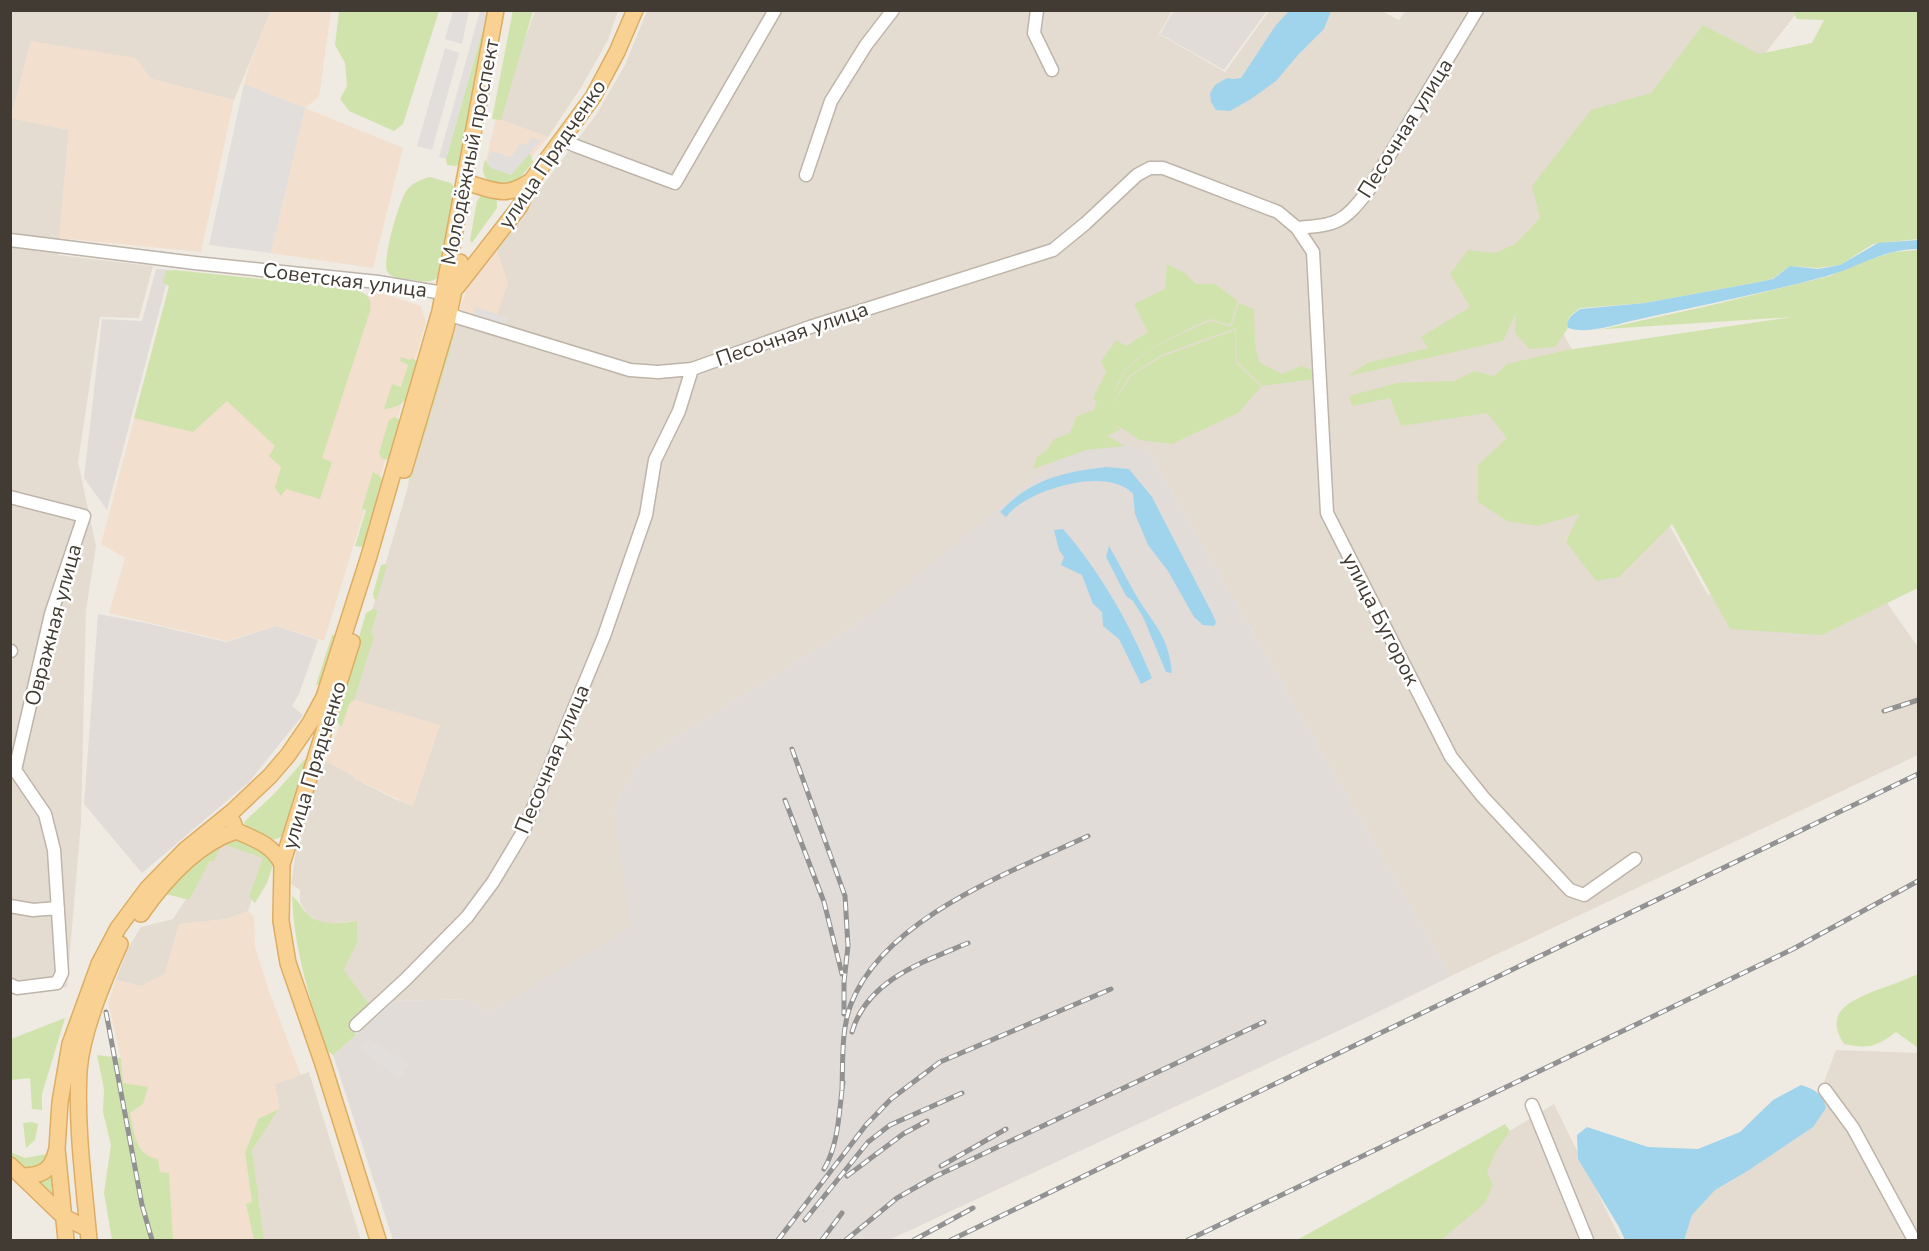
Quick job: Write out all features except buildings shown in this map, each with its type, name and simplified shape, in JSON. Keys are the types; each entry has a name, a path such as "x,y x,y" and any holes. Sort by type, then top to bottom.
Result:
{"main road":[{"name":"Молодёжный проспект","path":"469,183 496,10"},
{"name":"Молодёжный проспект","path":"449,291 469,183 506,10"},
{"name":"улица Прядченко","path":"378,1240 323,1064 288,963 281,921 282,864 314,764 440,311 449,291 520,206 531,181 593,97 617,52 635,10"},
{"path":"469,183 505,193 518,190 531,181"},
{"name":"улица Прядченко","path":"66,1240 57,1149 60,1102 70,1044 99,964 118,928 147,889 184,850 270,776 310,723 324,697 361,596 449,314 449,291"},
{"path":"288,755 302,752 310,755 314,764"},
{"path":"232,811 236,831 268,846 277,854 282,864"},
{"path":"89,1235 80,1147 79,1069 89,1024 103,981 120,943 146,906 178,870 211,841 236,831"},
{"path":"268,846 280,846 290,840"},
{"path":"16,1171 43,1173 54,1163 57,1149"},
{"path":"16,1171 64,1217 89,1235"}],"street":[{"path":"563,140 675,183 775,10"},
{"path":"806,175 831,101 866,45 893,10"},
{"path":"1037,10 1034,33 1052,70"},
{"name":"Песочная улица","path":"356,1025 406,979 467,917 493,882 523,832 604,636 646,515 656,460 679,411 692,369 810,327 1053,249 1086,223 1137,175 1150,168 1163,168 1278,212 1297,228 1329,225 1351,213 1368,191 1476,10"},
{"name":"улица Бугорок","path":"1297,228 1313,252 1327,513 1451,757 1483,797 1570,890 1584,895 1635,859"},
{"name":"Советская улица","path":"10,240 449,291"},
{"name":"Советская улица","path":"449,314 630,370 658,372 692,369"},
{"name":"Овражная улица","path":"10,497 84,516 51,614 15,770 45,814 54,850 58,908"},
{"path":"10,906 33,910 58,908 62,973 57,983 17,988 11,985"},
{"path":"1825,1090 1853,1128 1914,1240"},
{"path":"1532,1105 1587,1240"}],"shaded area":[{"path":"1174,10 1267,11 1224,70 1160,34"},
{"path":"1406,10 1798,11 1560,320 1564,335 1708,595 1837,532 1918,647 1918,755 1451,976 1148,450 867,617 641,759 614,807 631,927 489,1012 470,999 369,1004 344,970 358,941 357,921 323,924 307,914 300,902 300,890 291,884 299,829 326,761 352,775 355,779 413,806 349,698 370,617 458,315 496,247 596,115 625,65 647,11 1172,11 1159,34 1225,72 1269,11 1382,11 1399,20"},
{"path":"11,11 271,11 234,100 151,79 31,41 11,117"},
{"path":"271,11 331,11 319,97 305,108 244,84"},
{"path":"453,11 469,11 462,44 445,39"},
{"path":"480,11 488,11 446,159 439,157"},
{"path":"535,11 618,11 608,40 582,86 548,137 496,118"},
{"path":"31,41 136,58 151,79 234,100 201,252 59,238 69,130 11,118"},
{"path":"445,48 459,53 432,150 417,146"},
{"path":"244,84 305,108 271,253 209,245"},
{"path":"305,108 403,148 373,268 271,253"},
{"path":"11,118 69,130 58,255 153,266 139,318 100,317 78,462 96,546 86,610 81,822 67,987 11,992"},
{"path":"496,118 548,137 515,178 485,165"},
{"path":"531,138 541,140 511,175 491,168 487,163 491,151 511,157 520,144 527,145"},
{"path":"496,247 508,283 497,315 491,324 458,315 469,283"},
{"path":"156,269 170,270 107,510 84,478 102,319 142,321"},
{"path":"369,289 421,306 426,322 373,502 366,505 324,641 276,626 226,641 109,613 125,558 101,544 144,382 225,400 314,464"},
{"path":"476,307 508,318 505,326 473,315"},
{"path":"1084,437 1148,450 1451,976 1368,1017 889,1240 393,1240 333,1055 394,1001 470,999 489,1012 630,927 614,807 641,759 867,617"},
{"path":"98,614 226,642 276,626 318,640 299,694 292,706 303,715 249,782 142,873 84,804"},
{"path":"349,698 440,725 413,806 355,779 352,775 326,761"},
{"path":"223,842 267,856 248,911 227,919 179,924 165,974 141,986 116,980 128,948 141,927 173,919"},
{"path":"248,911 254,917 255,947 270,994 301,1075 275,1084 279,1109 258,1119 245,1153 252,1203 246,1205 254,1240 173,1240 160,1172 135,1142 130,1113 143,1104 123,1083 121,1058 108,1003 116,980 141,986 165,974 179,924 227,919"},
{"path":"368,1038 410,1064 399,1079 359,1048"},
{"path":"1836,1050 1918,1053 1918,1240 1681,1240 1692,1199 1808,1124"},
{"path":"309,1072 361,1240 263,1239 252,1150 279,1109 275,1084"},
{"path":"1554,1104 1621,1240 1425,1240 1470,1155"}],"green space":[{"path":"513,10 533,11 501,120 492,119"},
{"path":"339,11 439,11 403,124 394,131 349,111 340,99 347,86 345,63 335,45"},
{"path":"488,11 491,11 461,162 456,166 447,165 446,159"},
{"path":"1793,11 1918,11 1918,239 1873,244 1840,265 1818,268 1790,266 1772,279 1754,283 1645,303 1580,308 1570,316 1567,323 1568,328 1555,347 1529,349 1515,333 1516,313 1503,341 1348,376 1367,363 1428,348 1421,337 1470,307 1450,274 1468,250 1495,253 1515,244 1540,218 1532,186 1591,110 1651,93 1703,25 1759,54 1812,43 1824,20 1797,19"},
{"path":"530,153 533,162 515,184 492,184 485,176 483,167 485,160 511,175"},
{"path":"430,177 451,183 457,192 439,277 423,282 395,277 389,274 386,265 392,230 400,205 409,188"},
{"path":"487,194 497,201 497,208 472,243 470,240 477,201 481,195"},
{"path":"1918,250 1918,588 1822,635 1730,629 1672,524 1619,577 1596,581 1566,542 1579,514 1538,526 1507,521 1478,502 1478,465 1507,438 1487,413 1401,426 1390,398 1352,406 1349,396 1397,383 1454,381 1474,371 1494,376 1507,364 1567,350 1792,317 1575,331 1603,329 1708,306 1830,276 1894,252"},
{"path":"1167,264 1185,273 1196,284 1215,284 1238,301 1230,325 1210,319 1153,348 1126,369 1113,394 1127,369 1155,347 1210,321 1231,327 1239,303 1254,309 1255,344 1259,362 1282,374 1301,366 1315,371 1314,379 1262,386 1237,362 1236,328 1161,355 1129,376 1110,408 1131,376 1161,357 1235,330 1236,363 1261,387 1238,413 1172,444 1139,440 1122,428 1113,425 1121,429 1107,436 1125,446 1086,450 1033,469 1037,457 1047,450 1054,439 1070,433 1077,416 1094,410 1096,402 1105,410 1093,398 1106,372 1101,361 1116,340 1126,346 1148,332 1134,304 1165,289"},
{"path":"166,271 350,288 363,293 368,298 370,311 322,458 332,462 320,499 286,489 281,496 275,488 281,467 269,456 275,446 227,401 193,432 134,418 169,286 163,283"},
{"path":"451,336 454,336 433,407 430,404"},
{"path":"401,357 417,361 410,392 401,404 384,409 392,384 401,387 408,365 400,361"},
{"path":"395,417 401,421 391,458 388,460 381,458 379,453 389,420"},
{"path":"426,417 430,418 408,486 410,471"},
{"path":"373,472 381,477 383,484 365,544 363,547 355,546 366,510 362,509"},
{"path":"381,565 387,566 377,599 374,599 373,594"},
{"path":"373,609 378,611 371,632 374,637 354,700 349,704 342,726 340,726 335,718 366,613"},
{"path":"332,635 339,636 323,684 316,685"},
{"path":"305,759 308,761 283,835 274,840 245,828 244,822 275,793"},
{"path":"234,837 265,852 273,865 267,883 255,903 249,897 263,858 222,844 189,900 166,894 205,854 224,842"},
{"path":"292,896 307,914 319,921 344,923 357,921 358,941 344,970 369,1004 349,1023 356,1035 333,1055 327,1051 304,975 296,936"},
{"path":"1918,974 1918,1048 1896,1032 1872,1046 1844,1044 1838,1033 1837,1024 1838,1017 1848,1004 1864,995"},
{"path":"65,1018 42,1094 42,1110 32,1109 30,1078 11,1080 11,1039"},
{"path":"97,1055 121,1058 123,1083 148,1087 143,1104 130,1113 140,1148 150,1157 158,1159 160,1172 169,1173 173,1240 112,1240 104,1193 111,1145 103,1112 104,1089"},
{"path":"279,1109 252,1150 264,1240 254,1240 246,1204 252,1202 245,1153 258,1119"},
{"path":"23,1123 38,1124 35,1140 26,1148"},
{"path":"1505,1124 1510,1131 1496,1151 1487,1172 1493,1185 1485,1203 1441,1240 1297,1240"},
{"path":"10,1152 25,1158 47,1154 43,1164 32,1169 19,1164"},
{"path":"53,1172 55,1196 37,1181"}],"water":[{"path":"1289,11 1331,11 1324,29 1276,81 1230,111 1216,110 1211,102 1210,93 1215,85 1227,78 1241,78 1276,25"},
{"path":"1918,240 1918,249 1882,255 1839,272 1804,282 1604,328 1577,330 1568,328 1567,323 1571,316 1580,309 1645,303 1754,283 1773,279 1790,266 1818,269 1840,265 1878,243"},
{"path":"1106,467 1129,469 1152,497 1213,615 1216,622 1214,626 1203,625 1194,617 1168,571 1148,545 1135,514 1133,494 1122,486 1108,482 1075,483 1041,493 1015,508 1006,517 1000,512 1024,492 1048,479"},
{"path":"1063,529 1090,563 1114,600 1152,678 1141,684 1119,639 1103,626 1102,612 1093,604 1082,575 1061,565 1064,557 1059,550 1054,530"},
{"path":"1109,546 1164,640 1172,673 1166,672 1143,617 1133,601 1126,596 1106,557"},
{"path":"1801,1085 1817,1093 1823,1099 1826,1108 1813,1127 1715,1190 1692,1215 1684,1240 1625,1240 1578,1159 1577,1135 1587,1127 1648,1147 1698,1149 1740,1132 1773,1100"}],"railway":[{"path":"1884,711 1918,700"},
{"path":"792,749 845,896 848,946 844,982 844,1014"},
{"path":"951,1240 1918,774"},
{"path":"785,800 824,902 842,974"},
{"path":"842,1090 844,1035 851,1004 868,974 891,947 920,923 953,901 1023,865 1088,836"},
{"path":"1188,1240 1793,949 1918,881"},
{"path":"852,1032 859,1014 883,986 915,966 968,943"},
{"path":"778,1240 866,1125 891,1099 940,1062 1111,989"},
{"path":"106,1012 142,1205 152,1240"},
{"path":"846,1240 897,1198 934,1177 1264,1022"},
{"path":"824,1169 836,1138 843,1082"},
{"path":"805,1220 868,1142 890,1125 962,1093"},
{"path":"847,1176 903,1134 927,1121"},
{"path":"941,1166 1006,1129"},
{"path":"914,1240 973,1208"},
{"path":"822,1240 842,1213"}]}
